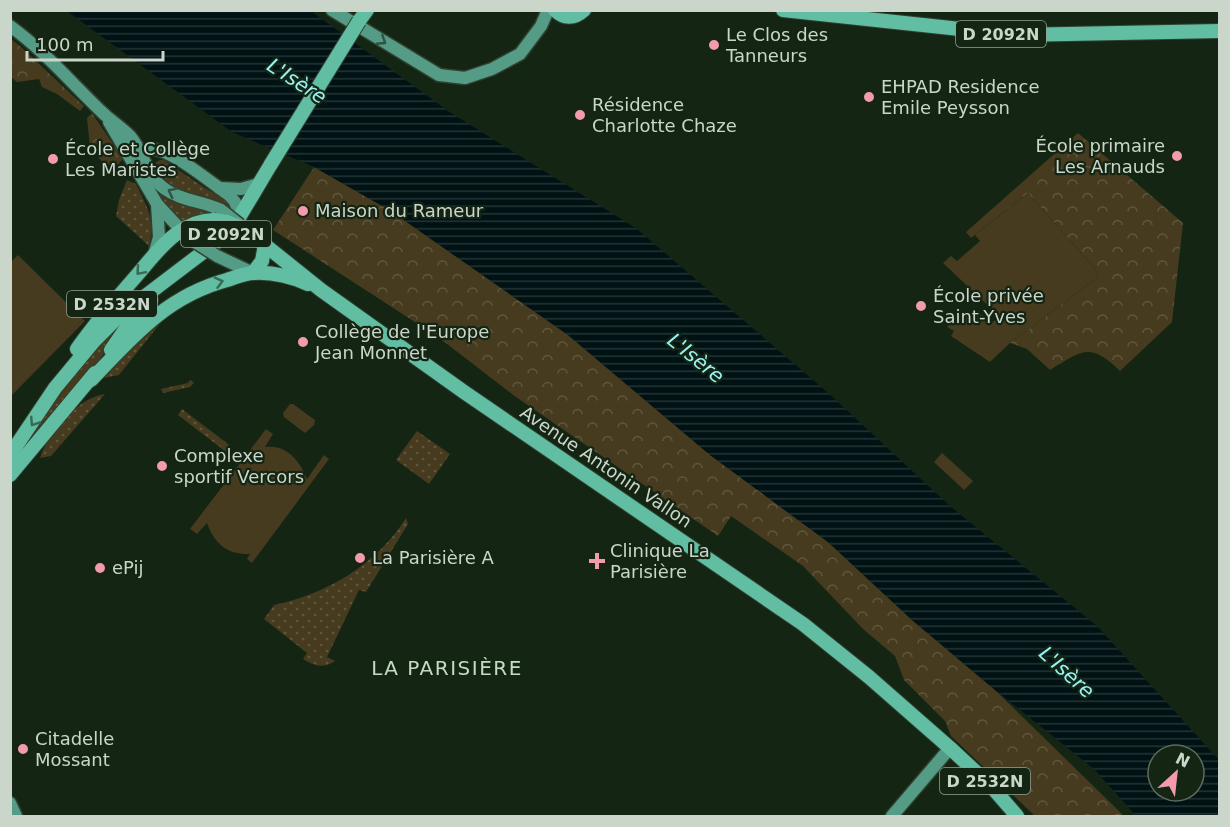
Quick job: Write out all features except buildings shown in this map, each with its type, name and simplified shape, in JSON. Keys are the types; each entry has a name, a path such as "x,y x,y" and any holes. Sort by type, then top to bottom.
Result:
{"main road":[{"path":"332,10 440,75 465,78 492,69 519,54 555,12 573,17 584,10"},
{"name":"D 2092N","path":"783,10 1016,35 1220,31"},
{"name":"D 2092N","path":"56,388 94,341 118,316 223,237 245,226 259,184 363,14"},
{"path":"10,26 41,51 129,135 135,156 157,204 181,230 217,256 253,273 262,261 265,245"},
{"path":"135,156 153,149 166,152 235,202 245,226"},
{"path":"135,156 166,191 218,215"},
{"path":"218,188 241,189 259,184"},
{"path":"154,255 159,237 157,204"},
{"name":"D 2532N","path":"10,455 56,388 74,352 87,334 154,255 181,230 218,215 245,226 321,290"},
{"name":"D 2092N","path":"91,380 129,324 178,273"},
{"name":"D 2532N","path":"10,476 91,380 141,328 160,311 182,297 204,286 253,273 292,278 321,290"},
{"name":"Avenue Antonin Vallon","path":"321,290 520,431 803,624 869,677 950,748"},
{"path":"892,816 950,748"},
{"name":"D 2532N","path":"950,748 991,786 1017,816"},
{"path":"10,803 16,816"}],"green space":[{"path":"11,39 84,106 80,111 57,94 42,87 39,79 17,82 11,77"},
{"path":"92,113 123,159 115,168 107,168 90,147 87,118"},
{"path":"1078,133 1183,223 1172,322 1120,371 1101,356 1086,352 1050,370 1027,349 1010,343 1098,277 1097,271 1028,193 971,238 966,232"},
{"path":"164,160 228,201 232,211 217,202 173,188 165,183 156,171 156,162"},
{"path":"314,167 391,211 568,335 710,455 828,542 912,620 995,690 1124,816 1035,816 951,736 945,721 904,680 895,656 863,629 803,566 731,516 718,536 516,397 438,337 273,230"},
{"path":"147,178 221,214 180,224 171,215"},
{"path":"127,180 136,184 149,213 151,237 149,246 116,216 119,200"},
{"path":"1028,193 1097,271 1098,277 1010,343 990,362 951,336 954,331 947,327 958,316 962,319 967,313 972,318 978,312 991,324 999,316 943,263 951,256 957,261 980,241 975,235"},
{"path":"18,255 85,321 11,396 11,262"},
{"path":"138,305 86,379 18,459 16,457 81,362"},
{"path":"174,306 119,375 99,379 128,347"},
{"path":"191,380 194,383 190,387 163,393 161,389 188,383"},
{"path":"105,394 51,456 40,458 57,427 74,409 94,397"},
{"path":"290,404 315,420 314,425 305,433 284,417 283,413"},
{"path":"182,409 228,444 231,449 230,455 178,415"},
{"path":"266,429 273,434 265,447 286,451 296,460 307,479 324,455 329,459 252,563 247,559 250,554 228,550 222,546 213,536 207,523 197,534 190,529"},
{"path":"417,431 450,454 429,484 396,460"},
{"path":"942,453 973,481 964,490 934,462"},
{"path":"406,518 408,524 366,592 359,590 327,657 335,661 319,666 303,659 307,653 264,619 274,605 313,593 349,575 381,549"}],"water":[{"name":"L'Isère","path":"67,11 311,11 448,111 637,229 826,391 950,506 1097,626 1204,743 1146,743 1146,803 1206,803 1206,746 1219,760 1219,816 1136,816 1094,769 912,620 828,542 710,455 568,335 391,211 314,167 232,132"}],"place":[{"name":"Le Clos des Tanneurs","path":"714,45"},
{"name":"EHPAD Residence Emile Peysson","path":"869,97"},
{"name":"Résidence Charlotte Chaze","path":"580,115"},
{"name":"École primaire Les Arnauds","path":"1177,156"},
{"name":"École et Collège Les Maristes","path":"53,159"},
{"name":"Maison du Rameur","path":"303,211"},
{"name":"École privée Saint-Yves","path":"921,306"},
{"name":"Collège de l'Europe Jean Monnet","path":"303,342"},
{"name":"Complexe sportif Vercors","path":"162,466"},
{"name":"La Parisière A","path":"360,558"},
{"name":"Clinique La Parisière","path":"597,561"},
{"name":"ePij","path":"100,568"},
{"name":"Citadelle Mossant","path":"23,749"}],"district":[{"name":"LA PARISIÈRE","path":"447,668"}]}
